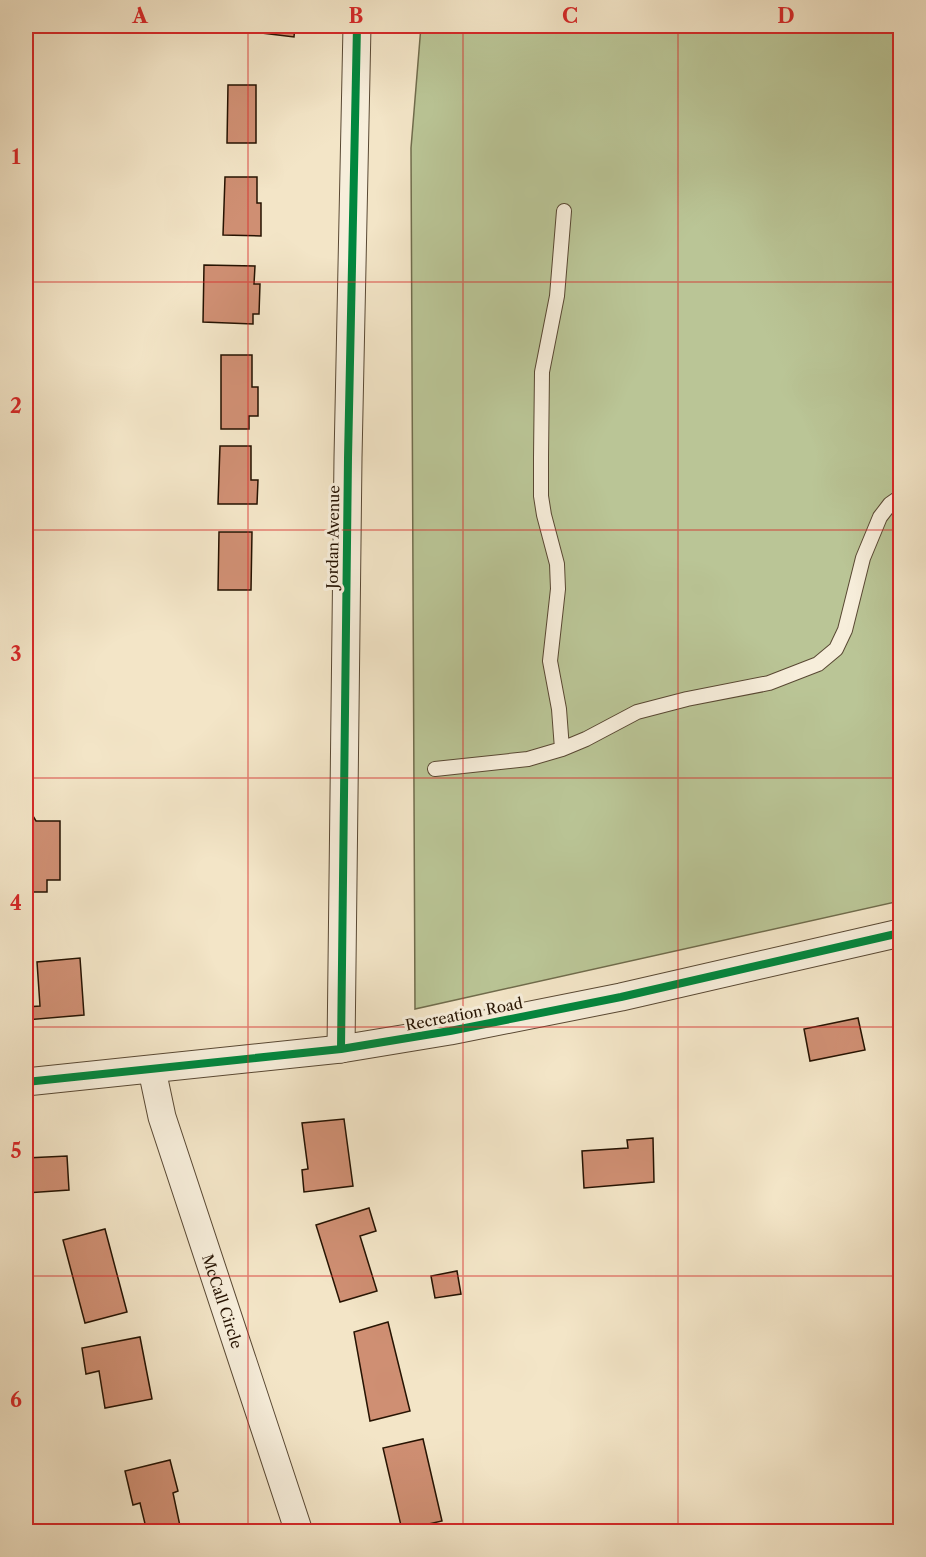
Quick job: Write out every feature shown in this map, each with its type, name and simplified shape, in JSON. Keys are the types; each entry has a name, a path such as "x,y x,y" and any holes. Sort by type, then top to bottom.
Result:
{"street":[{"name":"Jordan Avenue","path":"341,1049 348,446 357,26"},
{"name":"Recreation Road","path":"26,1082 341,1049 450,1031 621,997 900,933"},
{"name":"McCall Circle","path":"152,1070 162,1117 299,1532"}],"lane":[{"path":"562,748 559,709 550,661 558,589 557,564 541,496 541,457 542,372 558,285 564,211"},
{"path":"435,769 528,759 597,734 638,712 687,699 769,683 818,664 836,648 845,630 863,558 885,510 900,497"}],"green space":[{"path":"421,26 900,26 900,901 415,1009 411,148"}],"building":[{"path":"263,26 295,26 294,37 262,33"},
{"path":"228,85 256,85 256,143 227,143"},
{"path":"225,177 257,177 257,203 261,203 261,236 223,235"},
{"path":"204,265 255,266 254,284 260,284 259,314 253,314 253,324 203,322"},
{"path":"221,355 252,355 252,387 258,387 258,416 249,416 249,429 221,429"},
{"path":"220,446 251,446 251,480 258,480 257,504 218,504"},
{"path":"219,532 252,532 251,590 218,590"},
{"path":"26,811 30,811 36,821 60,821 60,880 47,880 47,892 26,892"},
{"path":"80,958 84,1015 26,1020 26,1007 40,1006 37,962"},
{"path":"858,1018 865,1050 810,1061 804,1029"},
{"path":"344,1119 353,1186 304,1192 302,1170 308,1169 302,1123"},
{"path":"653,1138 654,1182 584,1188 582,1151 628,1148 627,1140"},
{"path":"67,1156 69,1190 26,1193 26,1158"},
{"path":"369,1208 376,1231 360,1236 377,1291 340,1302 316,1225"},
{"path":"105,1229 127,1312 85,1323 63,1240"},
{"path":"457,1271 461,1294 435,1298 431,1276"},
{"path":"388,1322 410,1411 370,1421 354,1332"},
{"path":"140,1337 152,1399 105,1408 99,1371 86,1374 82,1348"},
{"path":"423,1439 442,1521 402,1530 383,1448"},
{"path":"170,1460 178,1491 173,1493 180,1526 147,1532 140,1503 133,1505 125,1471"}],"cycle path":[{"path":"341,1049 348,458 357,26"},
{"path":"26,1082 341,1049 450,1031 621,997 900,933"}]}
